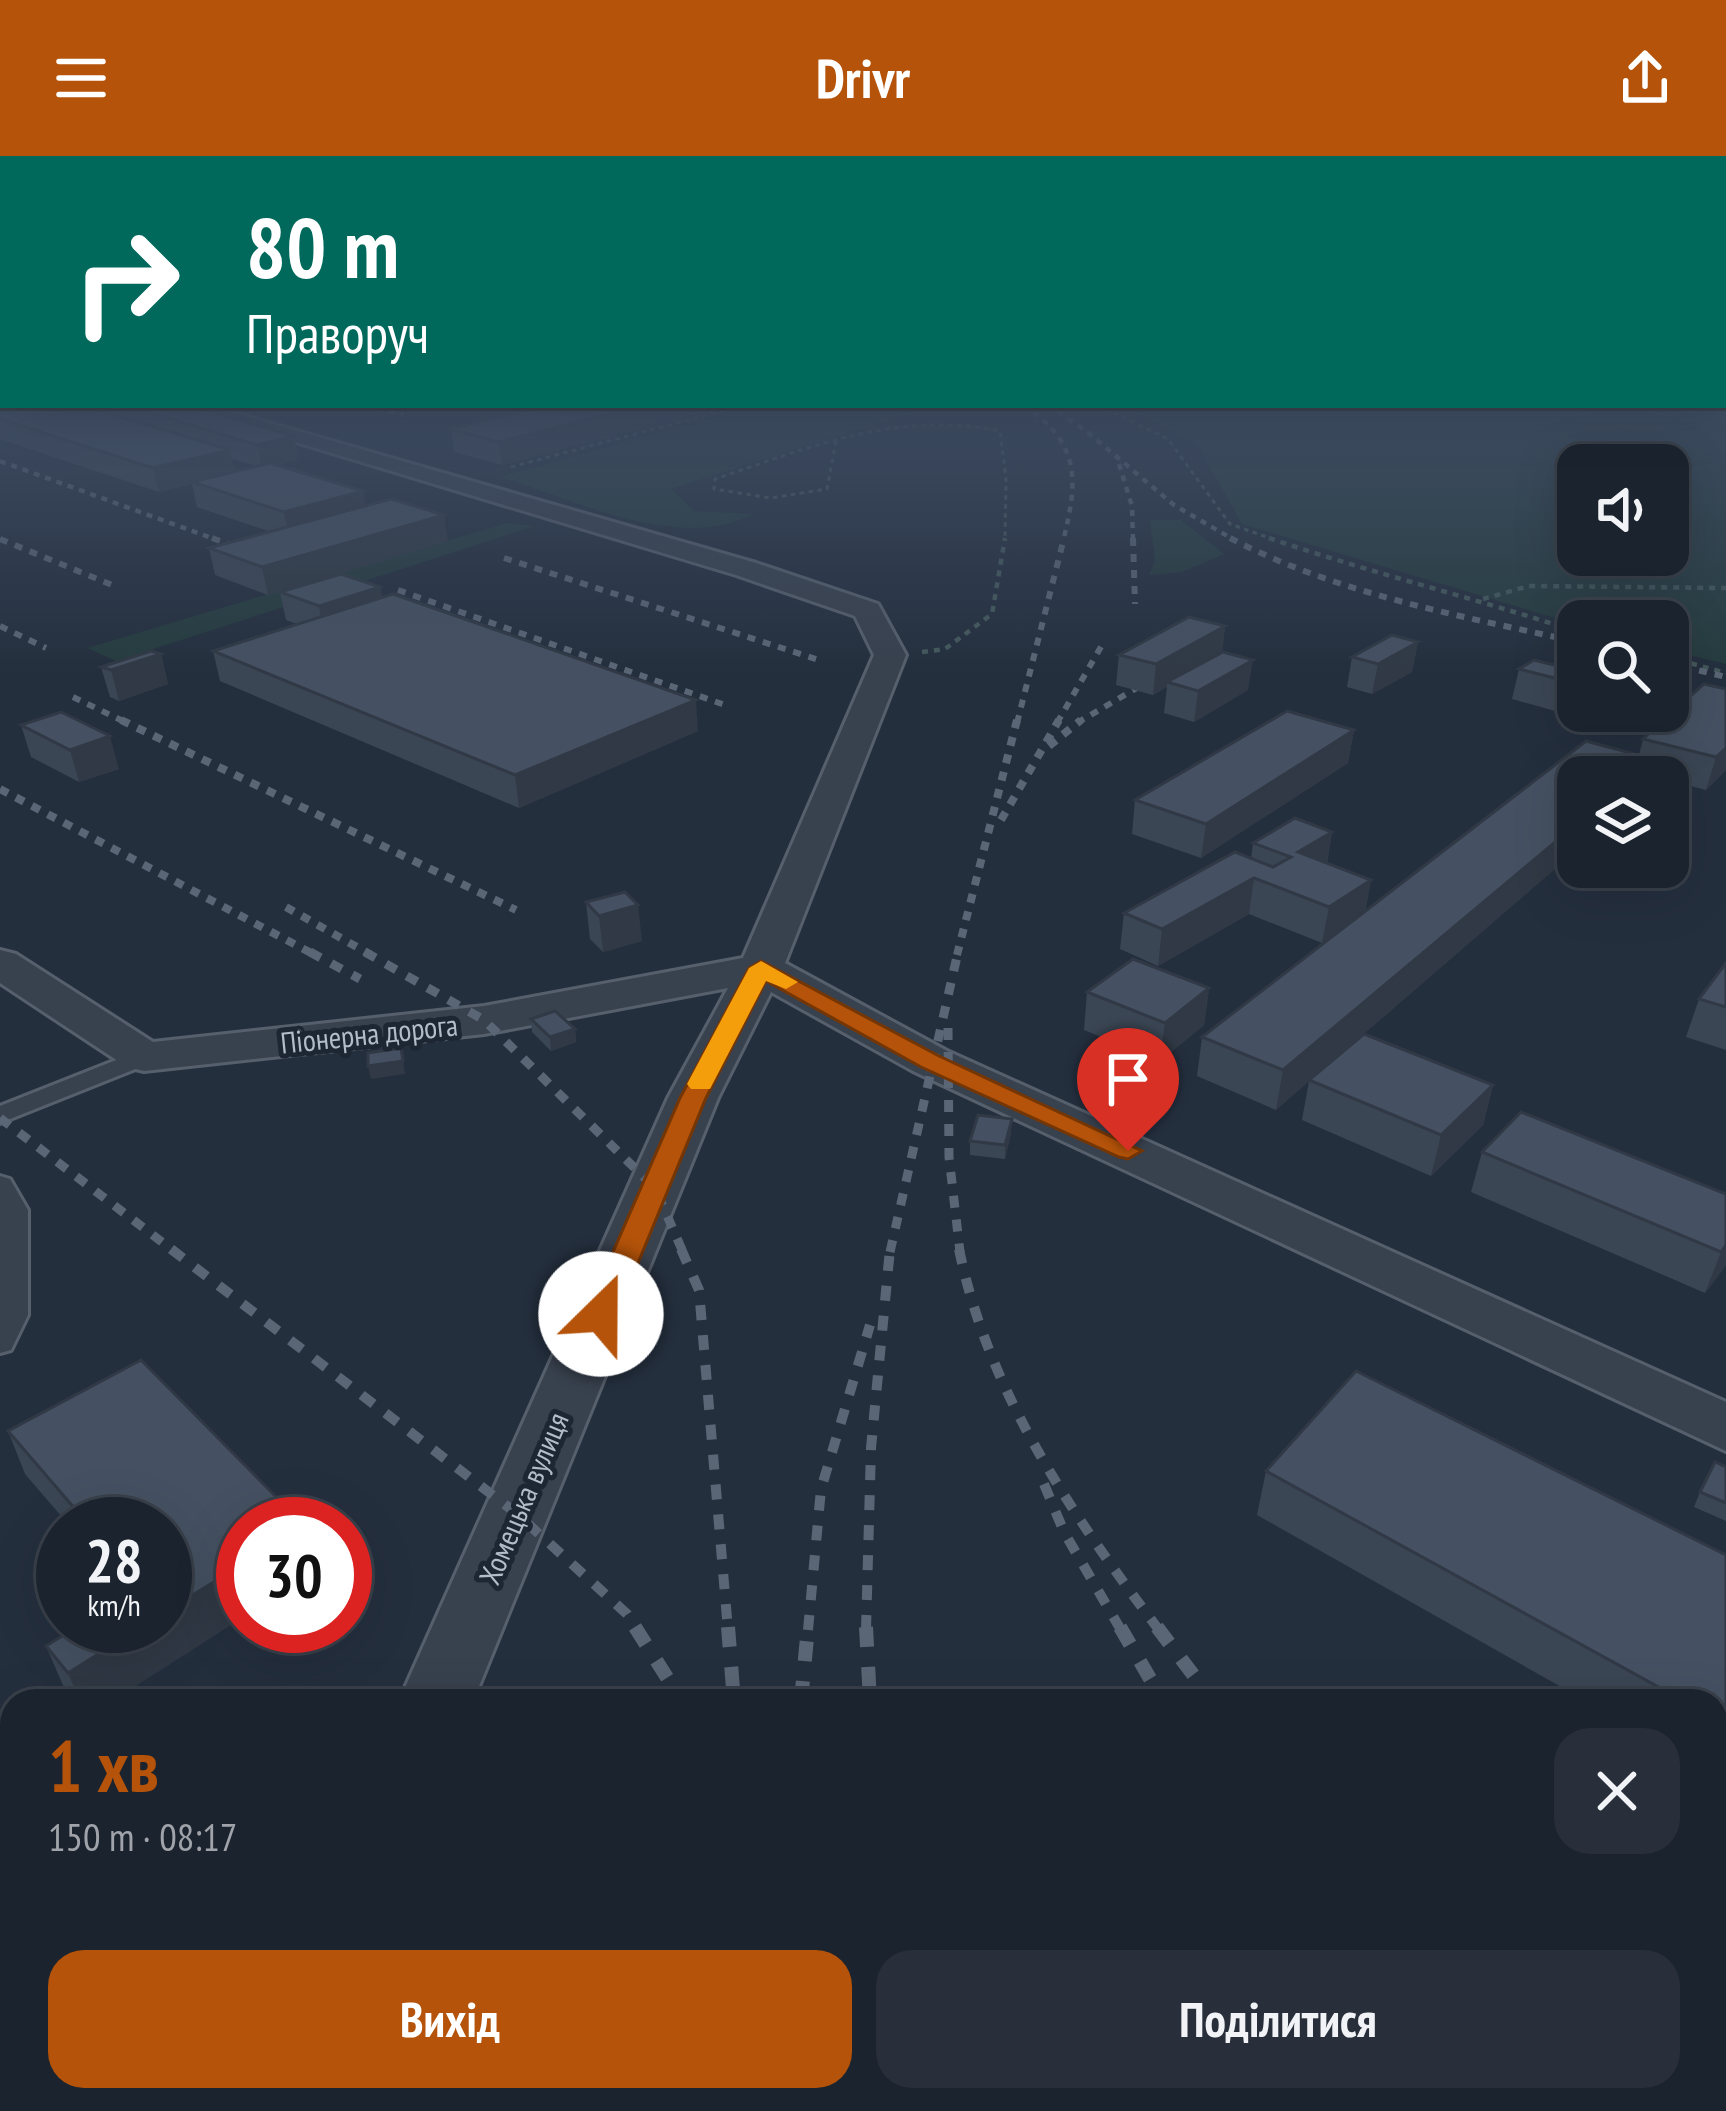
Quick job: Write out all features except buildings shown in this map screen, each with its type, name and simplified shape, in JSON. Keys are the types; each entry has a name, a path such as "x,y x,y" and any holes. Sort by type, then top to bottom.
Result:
{"street":[{"path":"465,487 867,610 890,656"},
{"name":"Хомецька вулиця","path":"441,1689 693,1098 761,968 890,656"},
{"path":"0,963 144,1057"},
{"path":"761,968 930,1061 1726,1428"},
{"name":"Піонерна дорога","path":"144,1057 484,1020 761,968"}],"lane":[{"path":"0,1115 144,1057"},
{"path":"0,1186 14,1210 13,1315 0,1342"}],"path":[{"path":"714,487 777,498 813,495 827,487"},
{"path":"890,656 945,650 992,614 1008,545 1009,487"},
{"path":"1203,487 1230,524 1366,572 1482,600 1557,625"},
{"path":"1482,600 1529,586 1726,588"},
{"path":"1689,663 1726,673"}],"green space":[{"path":"530,487 677,487 671,489 694,511 753,514 724,525 693,528 627,519"},
{"path":"1222,487 1557,487 1557,576 1689,576 1689,487 1726,487 1726,664 1689,655 1689,600 1557,600 1557,619 1242,524"},
{"path":"1150,520 1181,520 1224,554 1182,572 1149,575 1155,561"},
{"path":"507,523 535,526 116,661 87,648"}],"railway":[{"path":"72,487 220,541"},
{"path":"1063,541 1072,487"},
{"path":"1126,487 1133,541"},
{"path":"1153,487 1234,540"},
{"path":"212,538 248,551"},
{"path":"1017,723 1064,538"},
{"path":"1133,538 1135,604"},
{"path":"1230,538 1234,540"},
{"path":"4,541 0,539 117,587"},
{"path":"1234,540 1356,589 1557,637"},
{"path":"504,558 822,661"},
{"path":"398,590 725,705"},
{"path":"0,626 46,648"},
{"path":"1057,723 1102,645"},
{"path":"1689,668 1726,677"},
{"path":"1078,722 1164,672"},
{"path":"73,697 127,723"},
{"path":"121,720 516,910"},
{"path":"957,955 1017,720"},
{"path":"1001,820 1059,720"},
{"path":"1049,746 1078,722"},
{"path":"0,789 315,955"},
{"path":"286,907 371,955"},
{"path":"310,952 360,979"},
{"path":"365,952 484,1020 655,1188 683,1252"},
{"path":"890,1252 958,952"},
{"path":"948,1028 949,1157 960,1252"},
{"path":"0,1118 175,1252"},
{"path":"171,1249 516,1513 627,1614 637,1630"},
{"path":"681,1249 699,1290 728,1630"},
{"path":"866,1628 871,1448 890,1249"},
{"path":"959,1249 990,1353 1037,1450 1095,1542 1159,1630"},
{"path":"808,1630 821,1489 870,1325"},
{"path":"1044,1484 1064,1532 1121,1630"},
{"path":"635,1627 674,1689"},
{"path":"728,1627 733,1689"},
{"path":"802,1689 808,1627"},
{"path":"1120,1627 1156,1689"},
{"path":"1157,1627 1204,1689"},
{"path":"866,1628 869,1689"}],"slow traffic":[{"path":"701,1084 761,968 786,982"}],"route":[{"path":"601,1314 693,1098 761,968 930,1061 1128,1151"}]}
